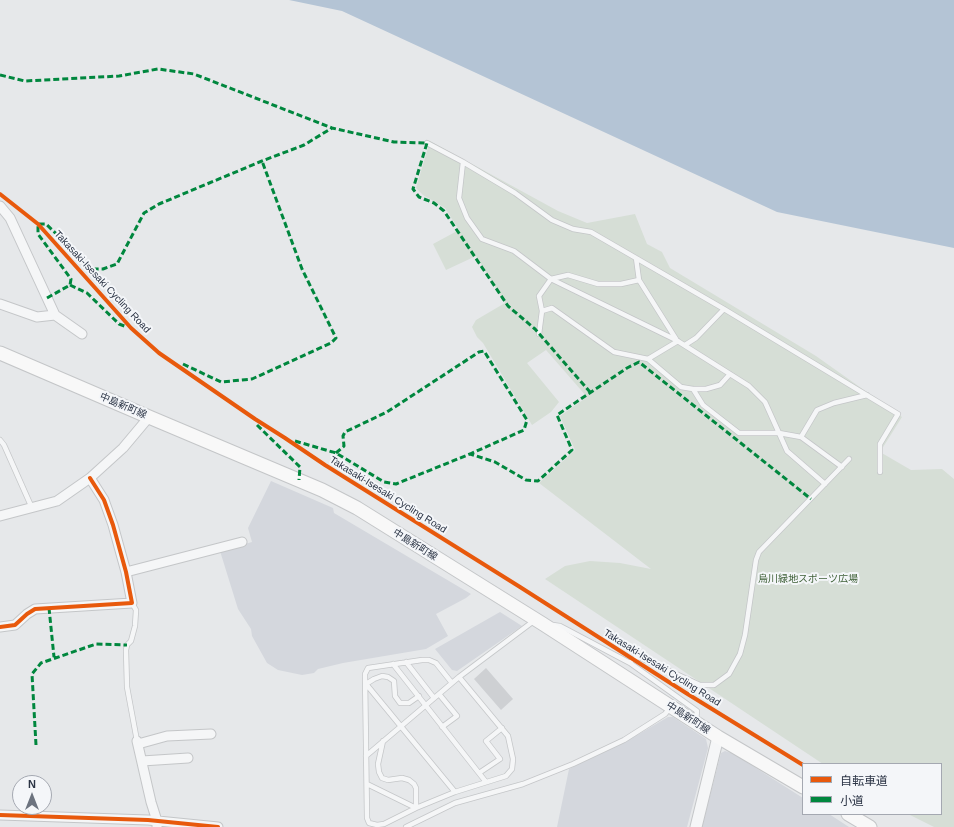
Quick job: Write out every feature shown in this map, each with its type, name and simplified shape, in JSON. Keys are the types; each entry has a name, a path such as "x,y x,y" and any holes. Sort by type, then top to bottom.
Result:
{"main road":[{"name":"中島新町線","path":"0,352 322,490 357,508 540,622 718,737 802,786"},
{"path":"850,815 870,827"}],"street":[{"path":"0,206 10,218 55,316 82,334"},
{"path":"0,304 37,317 55,316"},
{"path":"0,516 57,501 90,478 123,448 149,417"},
{"path":"0,627 15,625 35,609 132,602 126,572 113,525 104,500 90,478"},
{"path":"126,572 242,542"},
{"path":"157,824 138,742 167,736 211,734"},
{"path":"696,827 718,737"},
{"path":"142,761 188,758"},
{"path":"0,815 218,827"}],"lane":[{"path":"427,143 463,162 515,194 552,220 573,229 591,232 724,309 898,414 880,444 880,472"},
{"path":"463,162 459,198 467,218 482,239 514,251 551,279 677,340 749,386 765,402 787,451 825,484"},
{"path":"636,258 639,280 677,340"},
{"path":"539,334 542,311 539,296 551,279 568,275 598,284 621,284 639,280"},
{"path":"542,311 552,308 614,352 648,359 681,387 706,389 720,385 730,374"},
{"path":"685,345 696,338 724,309"},
{"path":"648,359 677,340"},
{"path":"693,389 703,405 739,433 779,433 801,437 842,466"},
{"path":"801,437 818,410 834,403 867,395"},
{"path":"0,440 4,445 32,508"},
{"path":"630,663 633,659 639,657 700,685 708,686 714,685 729,674 740,654 745,635 756,560 759,552 849,459"},
{"path":"132,602 136,610 135,626 131,641 127,644 126,650 127,687 138,742"},
{"path":"366,756 459,677 540,622 560,626 630,663 697,711 696,722"},
{"path":"452,683 436,663 429,660 368,668 365,674 367,784 366,818 369,823 377,825 384,824 416,808 455,792 506,776 512,769 513,759 508,736 459,677"},
{"path":"406,662 434,698"},
{"path":"393,664 486,782"},
{"path":"366,684 374,678 382,676 388,677 394,681 395,696 400,703 409,703 419,696"},
{"path":"366,684 455,792"},
{"path":"439,694 457,716 442,727"},
{"path":"406,827 455,803 523,784 573,764 624,740 665,714 671,707"},
{"path":"479,773 500,759 486,741 502,728"},
{"path":"383,742 378,764 379,772 382,778 388,780 402,778 409,780 414,784 416,788 416,808"},
{"path":"367,784 416,808"}],"shaded area":[{"path":"271,481 333,508 334,513 471,594 436,614 448,636 426,649 343,663 318,669 314,673 302,675 278,670 267,663 252,636 251,629 238,609 220,551 252,542 248,528"},
{"path":"500,612 522,626 457,671 452,670 435,649"},
{"path":"668,717 673,717 706,739 708,748 687,827 557,827 569,769 639,734"},
{"path":"725,751 734,754 802,797 802,815 831,815 849,827 702,827 721,753"}],"green space":[{"name":"烏川緑地スポーツ広場","path":"430,141 558,211 587,223 635,214 647,244 662,252 670,268 816,356 902,417 880,452 911,470 942,469 954,479 954,827 934,827 910,815 942,815 942,763 821,763 545,579 565,566 590,561 620,563 651,569 539,483 575,450 560,416 587,397 546,350 527,363 559,402 551,412 532,425 472,327 476,320 505,303 476,256 446,270 433,244 459,230 445,208 423,195 416,188"}],"water":[{"path":"289,0 954,0 954,248 777,212 342,11"}],"building":[{"path":"486,668 513,699 501,710 474,679"}],"marked path":[{"path":"0,75 25,81 119,76 158,69 194,74 332,128 394,142 427,143 413,189 419,197 434,203 444,211 508,306 535,329 590,392"},
{"path":"47,298 70,285 71,279 38,234 38,224 46,224 93,269 103,269 117,264 144,213 159,204 304,145 332,128"},
{"path":"183,364 221,382 252,379 331,343 336,338 302,269 262,161"},
{"path":"70,285 87,293 119,324 127,327"},
{"path":"336,453 344,446 343,436 345,432 387,412 479,352 484,351 527,420 524,430 470,454"},
{"path":"295,441 336,453 384,482 396,484 470,454 495,462 526,480 538,481 572,450 557,415 627,368 639,362 811,499"},
{"path":"257,425 300,467 299,480"},
{"path":"49,608 54,657"},
{"path":"36,745 32,674 41,663 96,644 127,645"}],"cycle path":[{"name":"Takasaki-Isesaki Cycling Road","path":"0,194 38,224 131,328 159,353 325,465 686,693 802,764"},
{"path":"0,627 15,625 35,609 132,603 126,572 113,525 104,500 90,478"},
{"path":"0,815 148,820 218,827"}]}
